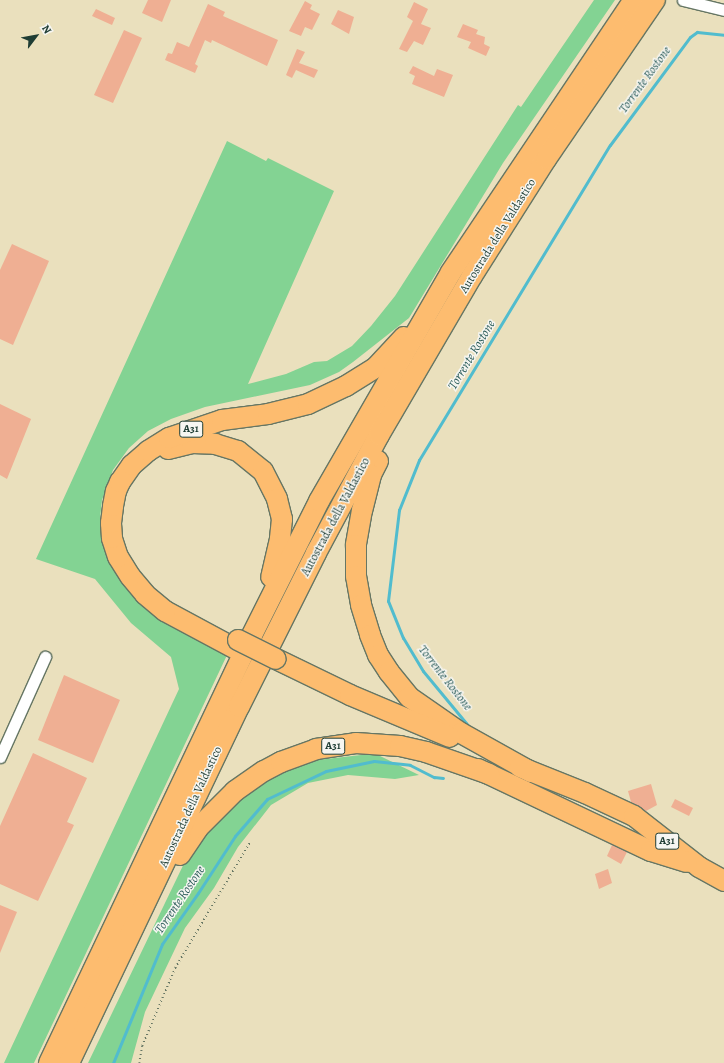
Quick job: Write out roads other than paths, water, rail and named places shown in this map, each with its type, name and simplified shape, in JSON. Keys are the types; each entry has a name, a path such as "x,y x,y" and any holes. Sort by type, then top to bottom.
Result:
{"highway":[{"name":"Autostrada della Valdastico","path":"49,1063 241,641 319,500 450,272 634,0"},
{"name":"Autostrada della Valdastico","path":"69,1063 239,707 316,553 407,384 472,276 546,159 655,0"},
{"name":"A31","path":"241,641 165,611 145,594 130,576 118,557 112,538 111,523 113,506 116,491 120,482 132,465 148,451 183,431 222,420 268,414 308,404 346,386 376,367 398,346 450,272"},
{"name":"A31","path":"472,276 371,475 358,528 356,545 356,576 361,605 376,648 389,672 409,698 461,733 531,772"},
{"name":"A31","path":"241,641 278,554 282,519 278,498 263,471 238,451 215,444 198,442 181,444 158,455 146,463 137,472 131,481 122,505 121,530 127,555 139,576 156,594 194,618 241,641 274,663 489,774 651,851 699,867"},
{"name":"A31","path":"274,663 584,793 634,816 699,867 724,882"},
{"name":"A31","path":"78,1063 181,852 209,815 248,781 269,768 316,749 356,743 375,743 406,747 426,752 489,774"}],"street":[{"path":"683,0 724,10"},
{"path":"0,757 2,745 45,657"}],"waterway":[{"name":"Torrente Rostone","path":"471,729 423,671 403,638 388,601 399,510 419,460 610,145 690,37 697,32 724,35"},
{"name":"Torrente Rostone","path":"113,1063 162,944 198,893 235,836 267,799 326,771 374,761 410,765 434,777 443,778"}]}
